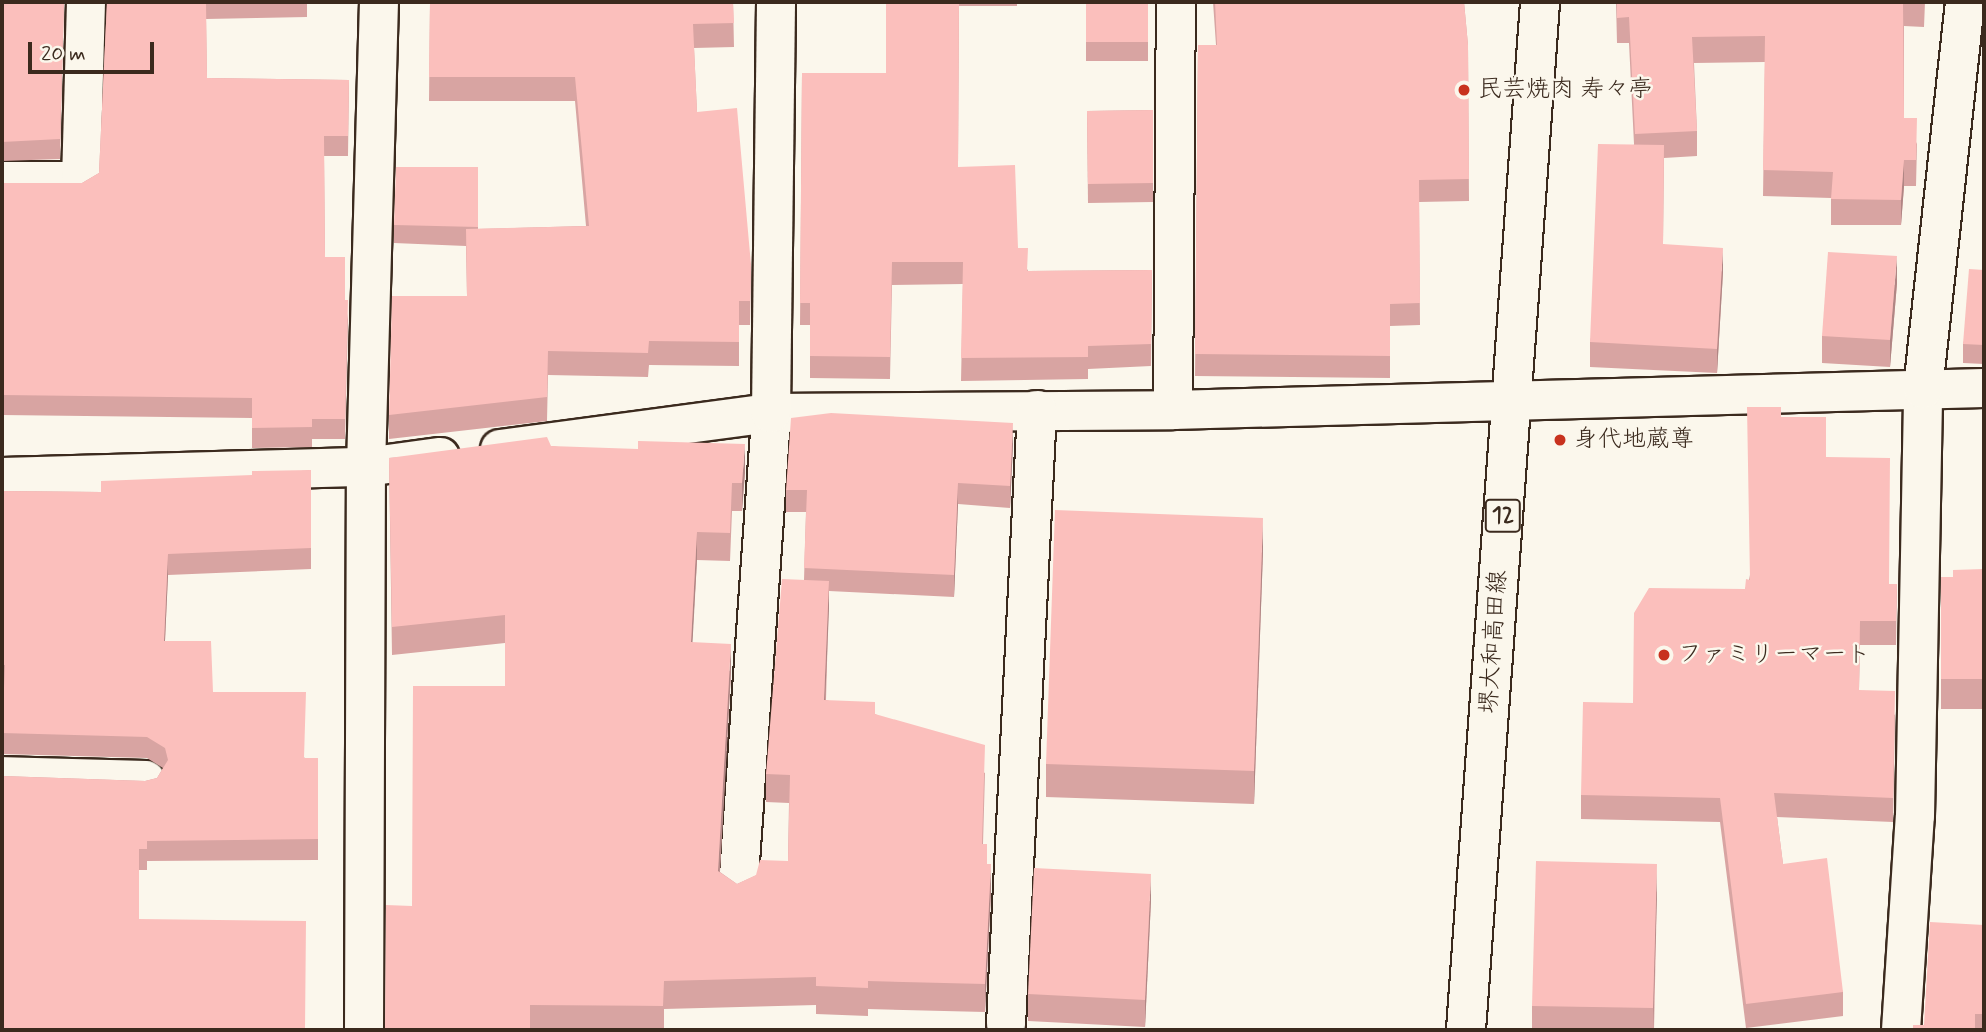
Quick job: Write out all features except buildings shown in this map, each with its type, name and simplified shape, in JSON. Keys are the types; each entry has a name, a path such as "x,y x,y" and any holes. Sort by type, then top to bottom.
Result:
{"street":[{"path":"2,181 81,181 86,2"},
{"path":"364,1030 366,467 379,2"},
{"path":"738,890 772,413 776,2"},
{"path":"1173,410 1176,2"},
{"name":"堺大和高田線","path":"1466,1030 1540,2"},
{"path":"1901,1030 1914,816 1923,389 1965,2"},
{"path":"2,477 366,467 772,413 1173,410 1984,388"},
{"path":"1006,1024 1037,410"},
{"path":"2,776 146,780"}],"place":[{"name":"民芸焼肉 寿々亭","path":"1464,90"},
{"name":"身代地蔵尊","path":"1560,440"},
{"name":"ファミリーマート","path":"1664,655"}]}
